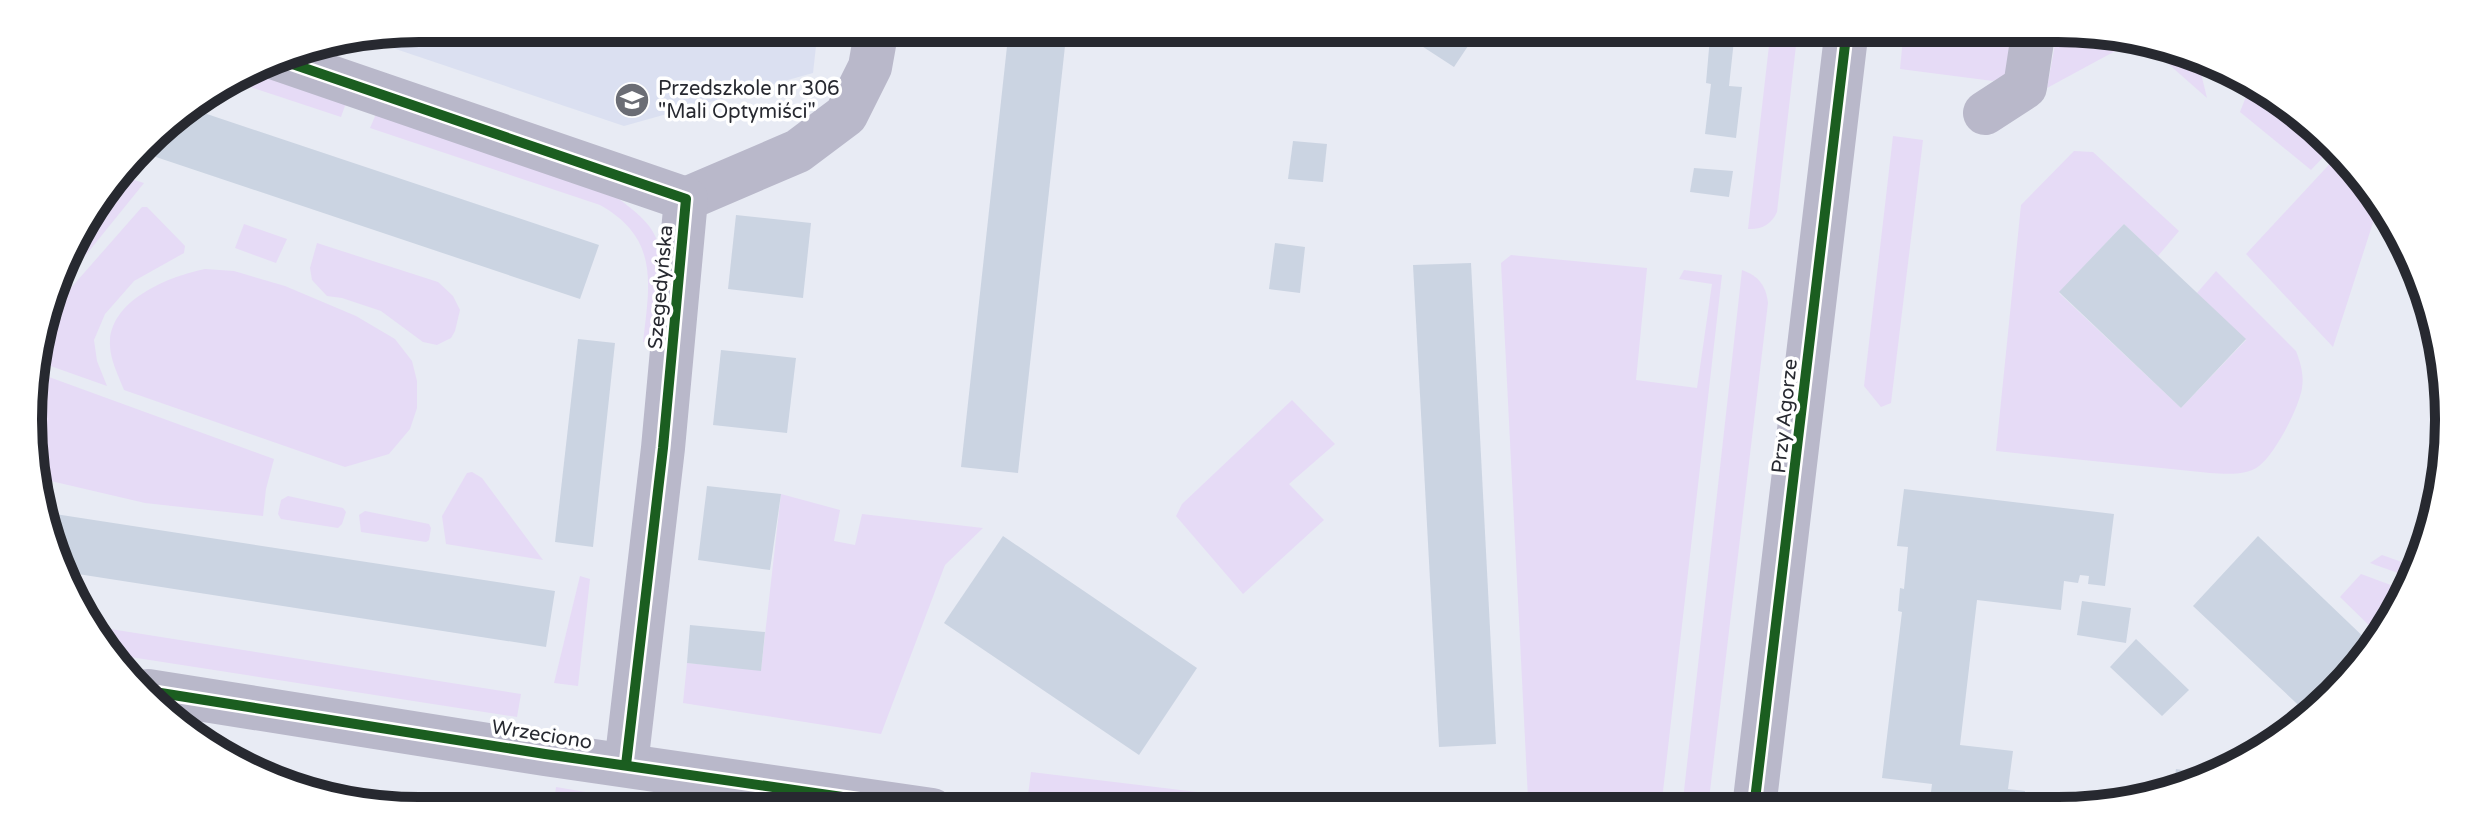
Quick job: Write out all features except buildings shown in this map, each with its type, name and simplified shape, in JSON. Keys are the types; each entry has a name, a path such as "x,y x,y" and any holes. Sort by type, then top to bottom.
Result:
{"street":[{"path":"686,199 798,151 846,115 870,67 874,42"},
{"name":"Przy Agorze","path":"1755,797 1845,42"},
{"path":"1985,113 2025,87 2032,42"},
{"name":"Szegedyńska","path":"293,64 686,199 663,448 626,765"},
{"name":"Wrzeciono","path":"160,693 844,797"}],"shaded area":[{"name":"Przedszkole nr 306 \"Mali Optymiści\"","path":"816,42 813,73 624,126 381,44"},
{"path":"1769,42 1796,42 1777,212 1766,225 1748,229"},
{"path":"1903,42 2022,42 2019,69 1993,81 1900,69"},
{"path":"2055,42 2122,47 2047,88"},
{"path":"2160,56 2200,70 2207,98"},
{"path":"264,76 346,103 341,117 245,85"},
{"path":"2247,94 2287,120 2326,155 2311,170 2240,112"},
{"path":"376,114 611,193 631,208 649,226 660,252 663,282 658,342 643,342 648,300 646,264 633,232 619,218 600,205 370,128"},
{"path":"1893,136 1923,140 1891,403 1881,407 1864,386"},
{"path":"2074,151 2093,152 2179,231 2158,256 2124,224 2059,293 2181,408 2246,340 2197,293 2216,271 2296,351 2303,379 2296,407 2272,452 2254,469 2236,474 2210,473 1996,451 2021,205"},
{"path":"2332,161 2375,216 2333,347 2246,254"},
{"path":"130,178 144,183 81,261 78,261 106,210"},
{"path":"142,207 147,207 185,246 184,253 134,281 105,314 94,340 97,361 107,386 46,364 62,298"},
{"path":"244,224 287,239 276,263 235,248"},
{"path":"317,243 438,282 453,296 460,310 451,338 437,345 423,342 381,311 327,296 312,280 310,268"},
{"path":"1511,255 1647,268 1636,380 1697,388 1712,284 1679,279 1684,270 1722,275 1662,797 1528,797 1501,263"},
{"path":"205,269 234,271 285,286 356,316 395,339 412,361 417,381 417,408 410,429 389,454 345,467 124,390 110,347 113,326 121,313 145,292 160,284"},
{"path":"1742,270 1761,282 1768,303 1709,797 1683,797"},
{"path":"45,375 274,459 263,516 145,503 47,480 42,420"},
{"path":"1292,400 1335,444 1289,484 1324,520 1243,594 1176,516 1182,504"},
{"path":"472,472 482,478 543,560 446,544 442,516 467,473"},
{"path":"781,494 840,510 834,541 855,545 862,514 983,528 945,565 881,734 683,703 687,663 761,670"},
{"path":"288,496 343,508 346,512 342,524 338,528 281,519 278,514 281,500"},
{"path":"365,511 429,524 429,540 361,532 359,515"},
{"path":"2382,555 2406,564 2401,574 2370,563"},
{"path":"2361,574 2396,587 2372,628 2340,597"},
{"path":"580,576 590,579 578,686 554,683"},
{"path":"106,628 521,694 517,717 126,656"},
{"path":"1031,772 1239,797 1045,797 1028,795"},
{"path":"556,787 615,797 555,797"}],"cycle path":[{"path":"1755,797 1845,42"},
{"path":"293,64 686,199 663,448 626,765"},
{"path":"160,693 842,797"}],"place":[{"name":"Przedszkole nr 306 \"Mali Optymiści\"","path":"632,100"}]}
